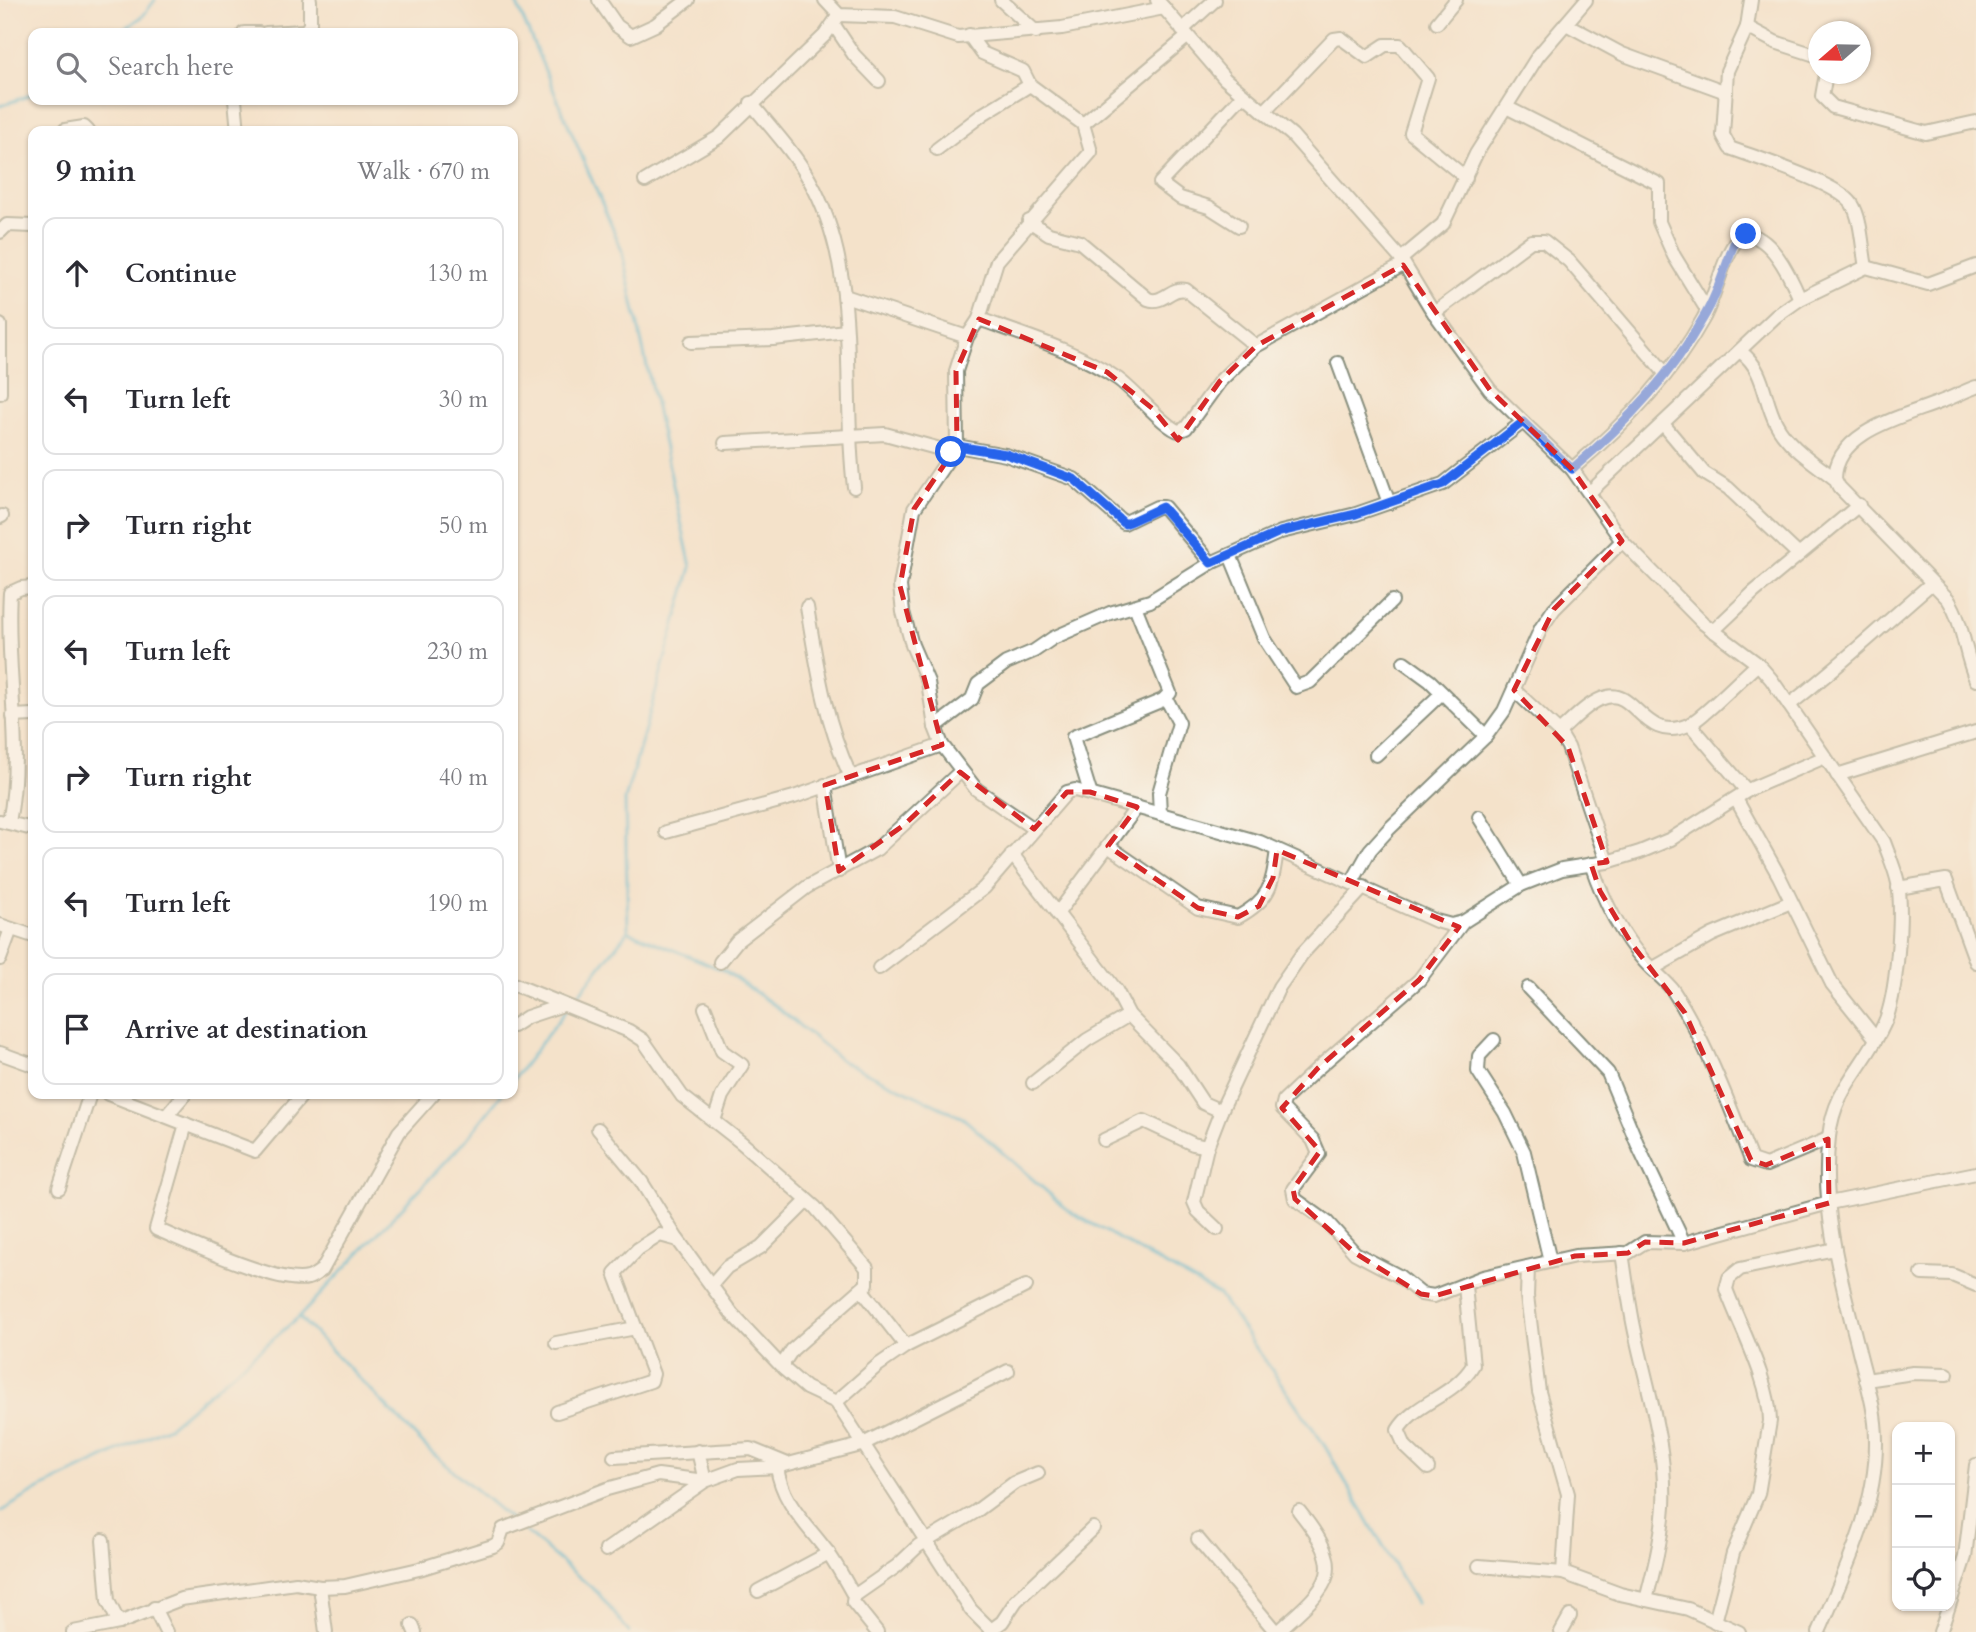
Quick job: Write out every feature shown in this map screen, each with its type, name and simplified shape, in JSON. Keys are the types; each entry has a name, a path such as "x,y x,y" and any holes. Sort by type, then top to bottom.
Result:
{"street":[{"path":"308,28 310,25 310,0"},
{"path":"599,0 617,26 631,36 655,25 688,0"},
{"path":"825,0 854,55 879,81"},
{"path":"1001,0 1036,32"},
{"path":"1083,124 1184,33 1215,0"},
{"path":"1437,23 1456,0"},
{"path":"979,318 1074,355 1107,372 1137,394 1169,428 1179,431 1186,428 1220,381 1256,346 1402,262 1443,224 1476,154 1508,108 1538,56 1586,0"},
{"path":"1751,0 1748,27 1730,61 1723,135 1726,144 1807,177 1851,202 1866,267"},
{"path":"645,181 719,137 837,20 878,14 958,37 1036,32 1161,4 1184,33 1243,95 1292,135 1402,262 1434,313 1490,390 1572,469 1622,541 1713,631 1758,664 1884,842 1898,888 1894,992 1885,1024 1838,1097 1828,1139 1829,1203 1835,1250 1874,1411 1876,1440 1867,1512 1819,1632"},
{"path":"1566,24 1622,54 1726,92"},
{"path":"1748,27 1775,43 1808,53"},
{"path":"968,35 982,52 1023,71 1030,85 1083,124 1091,152 1029,220 997,261 979,318 967,337 957,371 954,449 914,509 900,586 909,634 933,698 935,727 942,745 960,772 976,789 1034,829"},
{"path":"1264,111 1334,38 1341,38 1367,57 1385,45 1400,45 1428,78 1411,133 1466,178"},
{"path":"1824,84 1822,96 1833,107 1926,133 1976,122"},
{"path":"937,149 983,114 1030,85"},
{"path":"1239,226 1209,207 1180,198 1160,183 1243,95"},
{"path":"751,103 810,180 830,225 840,262 845,296 853,487"},
{"path":"235,105 238,126"},
{"path":"1508,108 1659,184 1659,222 1674,256 1707,310"},
{"path":"1029,220 1049,234 1080,242 1148,299 1159,300 1175,290 1186,290 1256,346"},
{"path":"0,232 7,226 28,226"},
{"path":"1572,469 1619,428 1665,373 1707,310 1735,241 1746,234 1753,235 1768,247 1782,264 1800,299"},
{"path":"1434,313 1531,242 1544,241 1569,261 1622,327 1665,373"},
{"path":"1590,492 1776,316 1800,299 1866,267 1928,284 1976,265"},
{"path":"845,296 967,337"},
{"path":"0,325 0,393"},
{"path":"691,342 774,339 846,331"},
{"path":"1741,352 1758,369 1775,422 1782,433 1835,479 1839,487 1859,505 1959,615 1965,650 1976,680"},
{"path":"1338,363 1388,503"},
{"path":"1835,479 1836,466 1843,453 1874,428 1976,387"},
{"path":"935,727 972,699 978,684 1006,663 1034,651 1062,632 1150,601 1211,563 1280,532 1356,514 1452,479 1523,422"},
{"path":"1663,424 1704,473 1728,488 1800,555"},
{"path":"726,443 885,434 954,449 1006,454 1074,479 1122,523 1131,522 1157,507 1165,508 1211,563"},
{"path":"1713,631 1754,592 1859,505"},
{"path":"1217,1229 1198,1211 1194,1202 1207,1147 1258,1026 1279,987 1301,954 1358,884 1370,850 1486,736 1514,690 1548,618 1622,541"},
{"path":"1230,555 1264,638 1296,687 1311,682 1392,601"},
{"path":"1789,705 1836,670 1867,639 1932,583"},
{"path":"28,588 10,593 4,625 13,716 16,789 5,821 28,827"},
{"path":"807,607 825,709 834,740 851,777"},
{"path":"1090,792 1073,737 1166,698 1170,690 1135,607"},
{"path":"1404,662 1442,693 1486,736"},
{"path":"1559,732 1599,700 1615,695 1624,699 1653,725 1674,729 1690,724 1758,664"},
{"path":"1514,690 1559,732 1578,771 1607,862"},
{"path":"1376,755 1442,693"},
{"path":"1160,814 1158,793 1179,723 1174,708 1166,698"},
{"path":"13,716 28,715"},
{"path":"1690,724 1747,791"},
{"path":"1837,775 1976,732"},
{"path":"666,832 851,777 942,745"},
{"path":"878,968 984,888 1067,792 1075,790 1090,792 1277,850 1436,921 1451,925 1463,922 1521,885 1562,869 1607,862 1671,839 1747,791 1825,757"},
{"path":"720,962 737,941 807,887 877,849 960,772"},
{"path":"825,785 839,871"},
{"path":"1735,799 1832,984 1876,1039"},
{"path":"1057,914 1137,807"},
{"path":"1479,817 1521,885"},
{"path":"1108,846 1198,908 1238,918 1259,905 1273,878 1277,850"},
{"path":"1012,854 1115,990 1129,1015 1178,1065 1203,1103 1221,1111"},
{"path":"1591,864 1608,907 1652,969 1672,989 1685,1013 1726,1097 1751,1160 1766,1165 1828,1139"},
{"path":"1898,888 1946,880 1976,962"},
{"path":"1652,969 1712,935 1791,902"},
{"path":"1463,922 1419,981 1318,1068 1284,1100 1282,1108 1318,1148 1317,1161 1293,1189 1296,1199 1327,1222 1355,1253 1406,1281 1421,1294 1434,1296 1483,1277 1550,1261 1595,1253 1622,1254 1645,1242 1684,1243 1829,1203 1976,1173"},
{"path":"0,959 6,927 28,934"},
{"path":"518,986 629,1031 643,1040 682,1096 807,1201 867,1268 869,1276 862,1290 792,1350 784,1362 784,1369"},
{"path":"1528,988 1608,1073 1684,1243"},
{"path":"518,1023 563,1005"},
{"path":"705,1008 722,1051 742,1065 722,1096 714,1121"},
{"path":"1033,1083 1087,1040 1129,1015"},
{"path":"1494,1040 1479,1056 1478,1071 1505,1113 1524,1152 1550,1261"},
{"path":"0,1054 28,1063"},
{"path":"59,1188 88,1099"},
{"path":"122,1099 256,1151 299,1099"},
{"path":"167,1115 181,1099"},
{"path":"186,1124 156,1229 227,1259 294,1279 309,1278 322,1270 399,1132 429,1099"},
{"path":"1104,1140 1144,1121 1193,1144 1207,1147"},
{"path":"598,1129 641,1181 678,1240 713,1283 732,1314 784,1369 806,1388 836,1402 861,1445 971,1610 992,1631 1007,1616 1016,1601 1093,1528"},
{"path":"713,1283 727,1267 761,1247 807,1201"},
{"path":"557,1412 651,1381 653,1374 615,1273 638,1249 660,1235 678,1240"},
{"path":"1715,1622 1734,1553 1758,1494 1770,1421 1763,1388 1726,1289 1728,1278 1740,1269 1835,1250"},
{"path":"1622,1254 1634,1327 1656,1419 1663,1474 1664,1505 1659,1549 1647,1600"},
{"path":"1528,1267 1527,1296 1539,1392 1568,1494 1563,1573"},
{"path":"1922,1274 1952,1275 1976,1285"},
{"path":"836,1402 877,1366 906,1346 1026,1286"},
{"path":"1428,1468 1405,1446 1398,1430 1406,1420 1458,1383 1472,1365 1465,1286"},
{"path":"862,1290 906,1346"},
{"path":"556,1343 636,1328"},
{"path":"606,1550 705,1480 738,1469 781,1465 861,1445 1008,1371"},
{"path":"1866,1380 1913,1373 1947,1374"},
{"path":"614,1457 751,1449 781,1465"},
{"path":"698,1451 705,1480"},
{"path":"781,1465 779,1486 801,1522 828,1553 854,1595 853,1602 877,1632"},
{"path":"1955,1586 1965,1557 1976,1465"},
{"path":"854,1595 897,1566 911,1550 928,1542 1014,1483 1038,1473"},
{"path":"73,1632 118,1623 181,1599 296,1583 320,1587 345,1586 419,1569 498,1543 503,1530 620,1485 658,1475 705,1480"},
{"path":"1198,1539 1276,1632 1319,1590 1328,1572 1322,1540 1299,1511"},
{"path":"103,1539 108,1601 118,1623"},
{"path":"758,1591 828,1553"},
{"path":"1479,1566 1563,1573 1647,1600 1688,1609 1739,1632"},
{"path":"320,1587 326,1632"},
{"path":"154,1608 166,1632"},
{"path":"1940,1632 1947,1611"},
{"path":"1561,1632 1570,1616"}],"highlighted area":[{"path":"1403,265 1490,390 1572,469 1622,541 1554,609 1514,690 1568,747 1607,862 1591,864 1600,891 1631,943 1685,1013 1751,1160 1766,1165 1828,1139 1829,1203 1684,1243 1645,1242 1628,1253 1575,1256 1434,1296 1421,1294 1355,1253 1295,1199 1293,1189 1320,1151 1282,1108 1318,1068 1419,980 1459,927 1277,850 1273,878 1259,906 1238,917 1198,908 1108,846 1137,807 1090,792 1067,792 1034,829 960,772 904,825 839,871 825,785 942,745 900,586 914,509 957,446 956,371 979,319 1107,372 1153,409 1178,440 1220,381 1256,346"}],"waterway":[{"path":"126,28 143,16 155,0"},
{"path":"515,0 621,248 691,567 625,800 628,931 572,1003"},
{"path":"0,106 28,96"},
{"path":"628,931 725,971 777,1007 842,1061 963,1118 1069,1211 1219,1295 1323,1443 1416,1603"},
{"path":"518,1073 567,1009"},
{"path":"0,1512 39,1489 170,1426 299,1317 465,1141 498,1099"},
{"path":"300,1318 430,1451 514,1522"},
{"path":"520,1527 598,1593 629,1632"}],"route":[{"path":"951,452 957,446 1006,454 1074,479 1125,524 1157,507 1165,508 1211,563 1280,532 1356,514 1443,484 1523,422 1572,469 1619,428 1677,358 1702,321 1714,297 1735,241 1746,234"}]}
